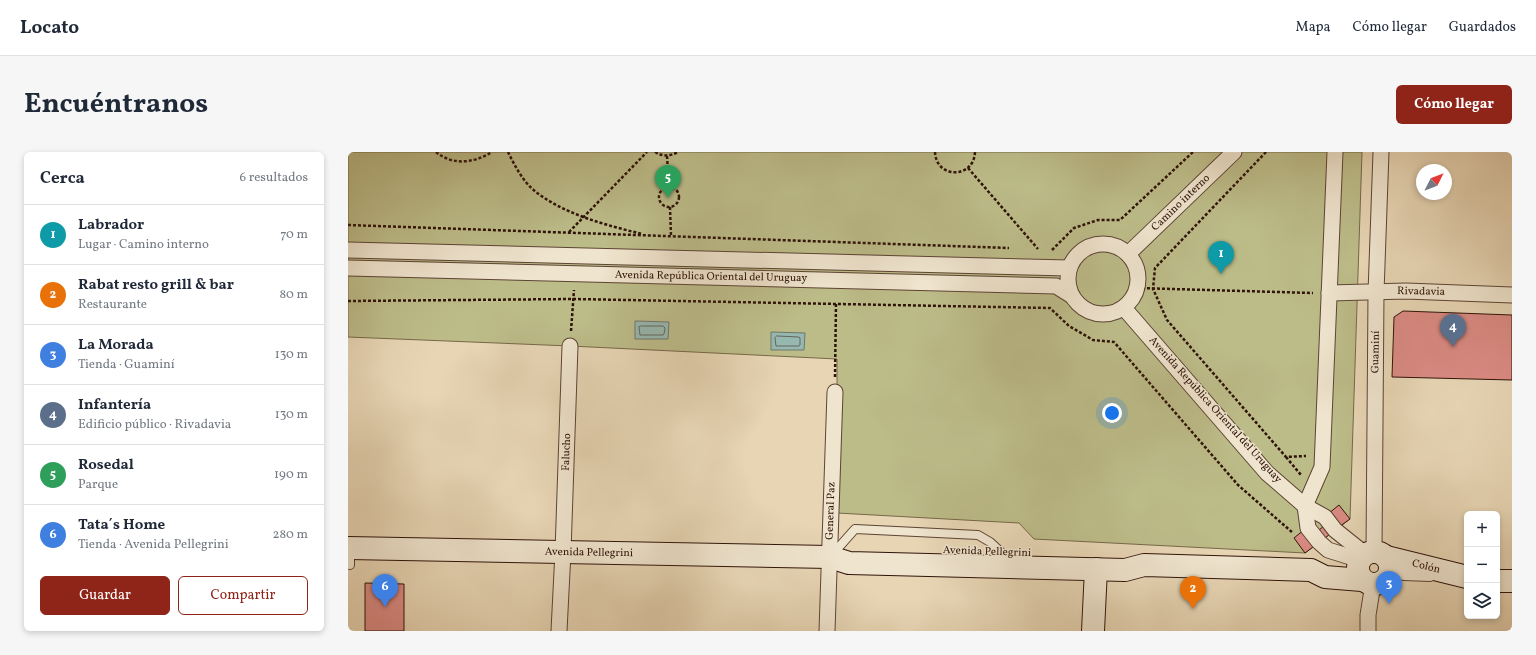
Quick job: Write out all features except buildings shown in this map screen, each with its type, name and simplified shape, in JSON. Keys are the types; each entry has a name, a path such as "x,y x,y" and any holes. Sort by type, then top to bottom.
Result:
{"main road":[{"name":"Avenida Pellegrini","path":"830,557 851,548 1124,558 1144,565"},
{"name":"Avenida Pellegrini","path":"350,554 564,552 830,557 849,563 1125,570 1144,565 1311,570 1326,564 1371,565"},
{"name":"Colón","path":"1371,565 1464,578"},
{"path":"1093,631 1096,569"},
{"path":"1500,581 1512,581"}],"street":[{"name":"Camino interno","path":"1128,254 1234,152"},
{"path":"1305,506 1322,468 1335,152"},
{"name":"Guaminí","path":"1368,631 1371,565 1376,293 1381,152"},
{"path":"1110,244 1120,248 1128,254 1138,270 1139,279 1137,288 1130,303 1124,308 1113,313 1101,314 1090,312 1079,305 1072,296 1068,277 1074,259 1081,251 1095,245 1110,244"},
{"name":"Avenida República Oriental del Uruguay","path":"348,250 1070,268"},
{"name":"Avenida República Oriental del Uruguay","path":"348,268 1056,286 1072,296"},
{"name":"Rivadavia","path":"1330,294 1406,291 1512,295"},
{"name":"Avenida República Oriental del Uruguay","path":"1124,308 1267,473 1305,506 1325,517 1335,530 1371,565"},
{"name":"Falucho","path":"559,631 564,552 570,346"},
{"name":"General Paz","path":"827,631 835,392"}],"path":[{"path":"436,152 450,160 465,162 480,159 492,152"},
{"path":"508,152 518,172 535,192 562,208 608,225 647,235"},
{"path":"569,232 647,152"},
{"path":"655,152 667,156 678,152"},
{"path":"934,152 936,161 948,172 959,172 968,168 973,163 975,152"},
{"path":"1046,250 1053,250 1074,228 1098,220 1120,220 1193,152"},
{"path":"1266,152 1155,268 1153,289 1167,320 1286,457 1306,457 1306,449"},
{"path":"667,156 668,187"},
{"path":"968,168 1038,250 1030,249"},
{"path":"668,187 675,189 679,197 676,204 670,207 661,203 658,196 661,191 668,187"},
{"path":"670,207 671,236"},
{"path":"348,224 1014,249"},
{"path":"570,346 574,299 574,273"},
{"path":"1137,288 1314,293 1314,301"},
{"path":"348,301 574,299 1050,308 1069,326 1093,340 1114,342 1238,484 1293,534"},
{"path":"835,392 836,303"}],"green space":[{"path":"348,152 1362,152 1350,519 1305,553 1034,539 1019,523 837,513 837,359 348,337"}],"water":[{"path":"635,321 669,322 668,339 635,339"},
{"path":"771,332 805,333 804,350 771,350"}],"place":[{"name":"Rosedal","path":"668,198"},
{"name":"Labrador","path":"1221,274"},
{"name":"Infantería","path":"1453,347"},
{"name":"La Morada","path":"1389,604"},
{"name":"Tata´s Home","path":"385,607"},
{"name":"Rabat resto grill & bar","path":"1193,609"}]}
